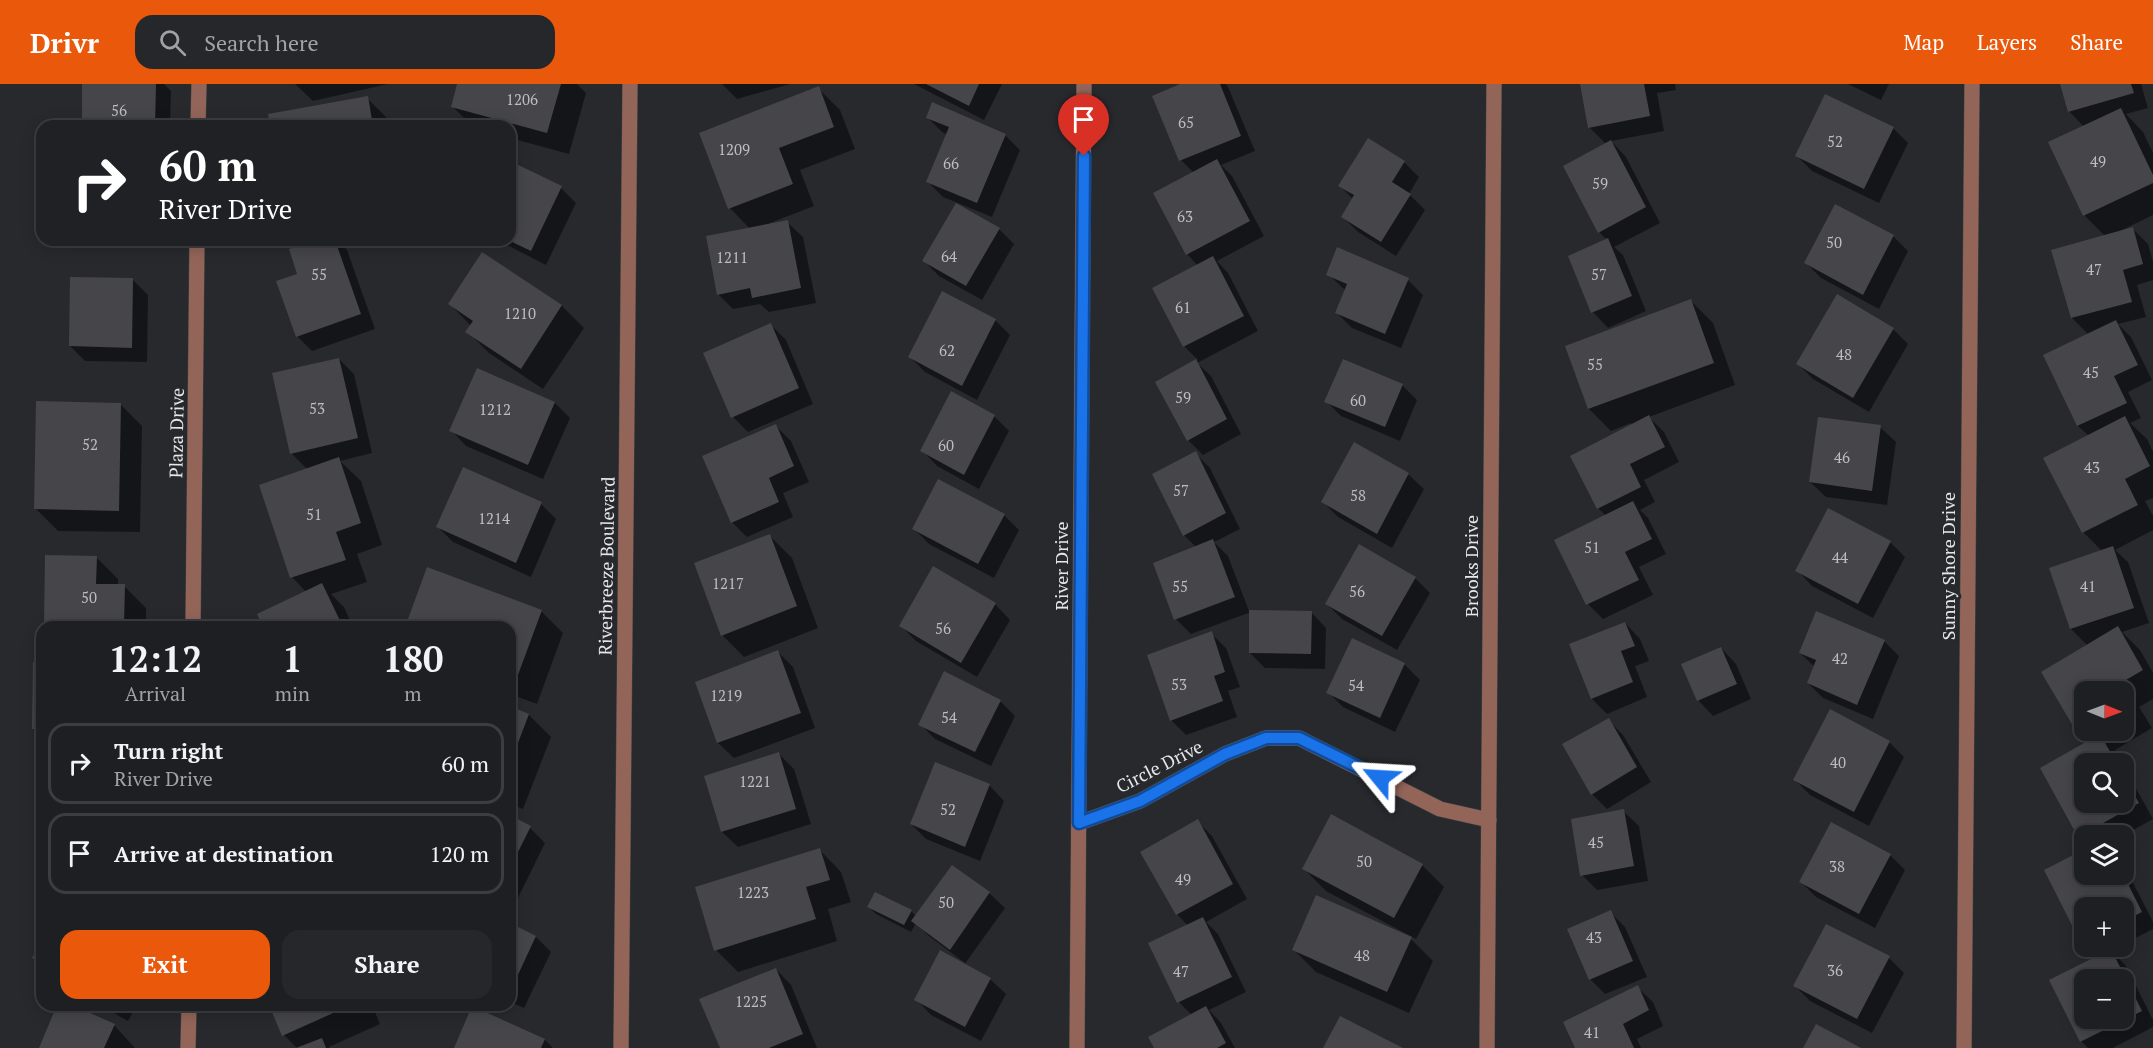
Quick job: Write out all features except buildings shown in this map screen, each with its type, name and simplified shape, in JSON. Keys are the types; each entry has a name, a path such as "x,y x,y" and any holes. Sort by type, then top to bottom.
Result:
{"street":[{"path":"198,120 199,84"},
{"name":"Riverbreeze Boulevard","path":"621,1048 630,84"},
{"name":"River Drive","path":"1077,1048 1084,84"},
{"name":"Brooks Drive","path":"1487,1048 1494,84"},
{"name":"Sunny Shore Drive","path":"1964,1048 1972,84"},
{"name":"Plaza Drive","path":"193,621 197,246"},
{"name":"Circle Drive","path":"1079,823 1140,801 1225,754 1266,738 1299,738 1440,809 1489,820"},
{"path":"188,1048 189,1011"}],"route":[{"path":"1084,156 1079,823 1140,801 1225,754 1266,738 1299,738 1380,778"}]}
